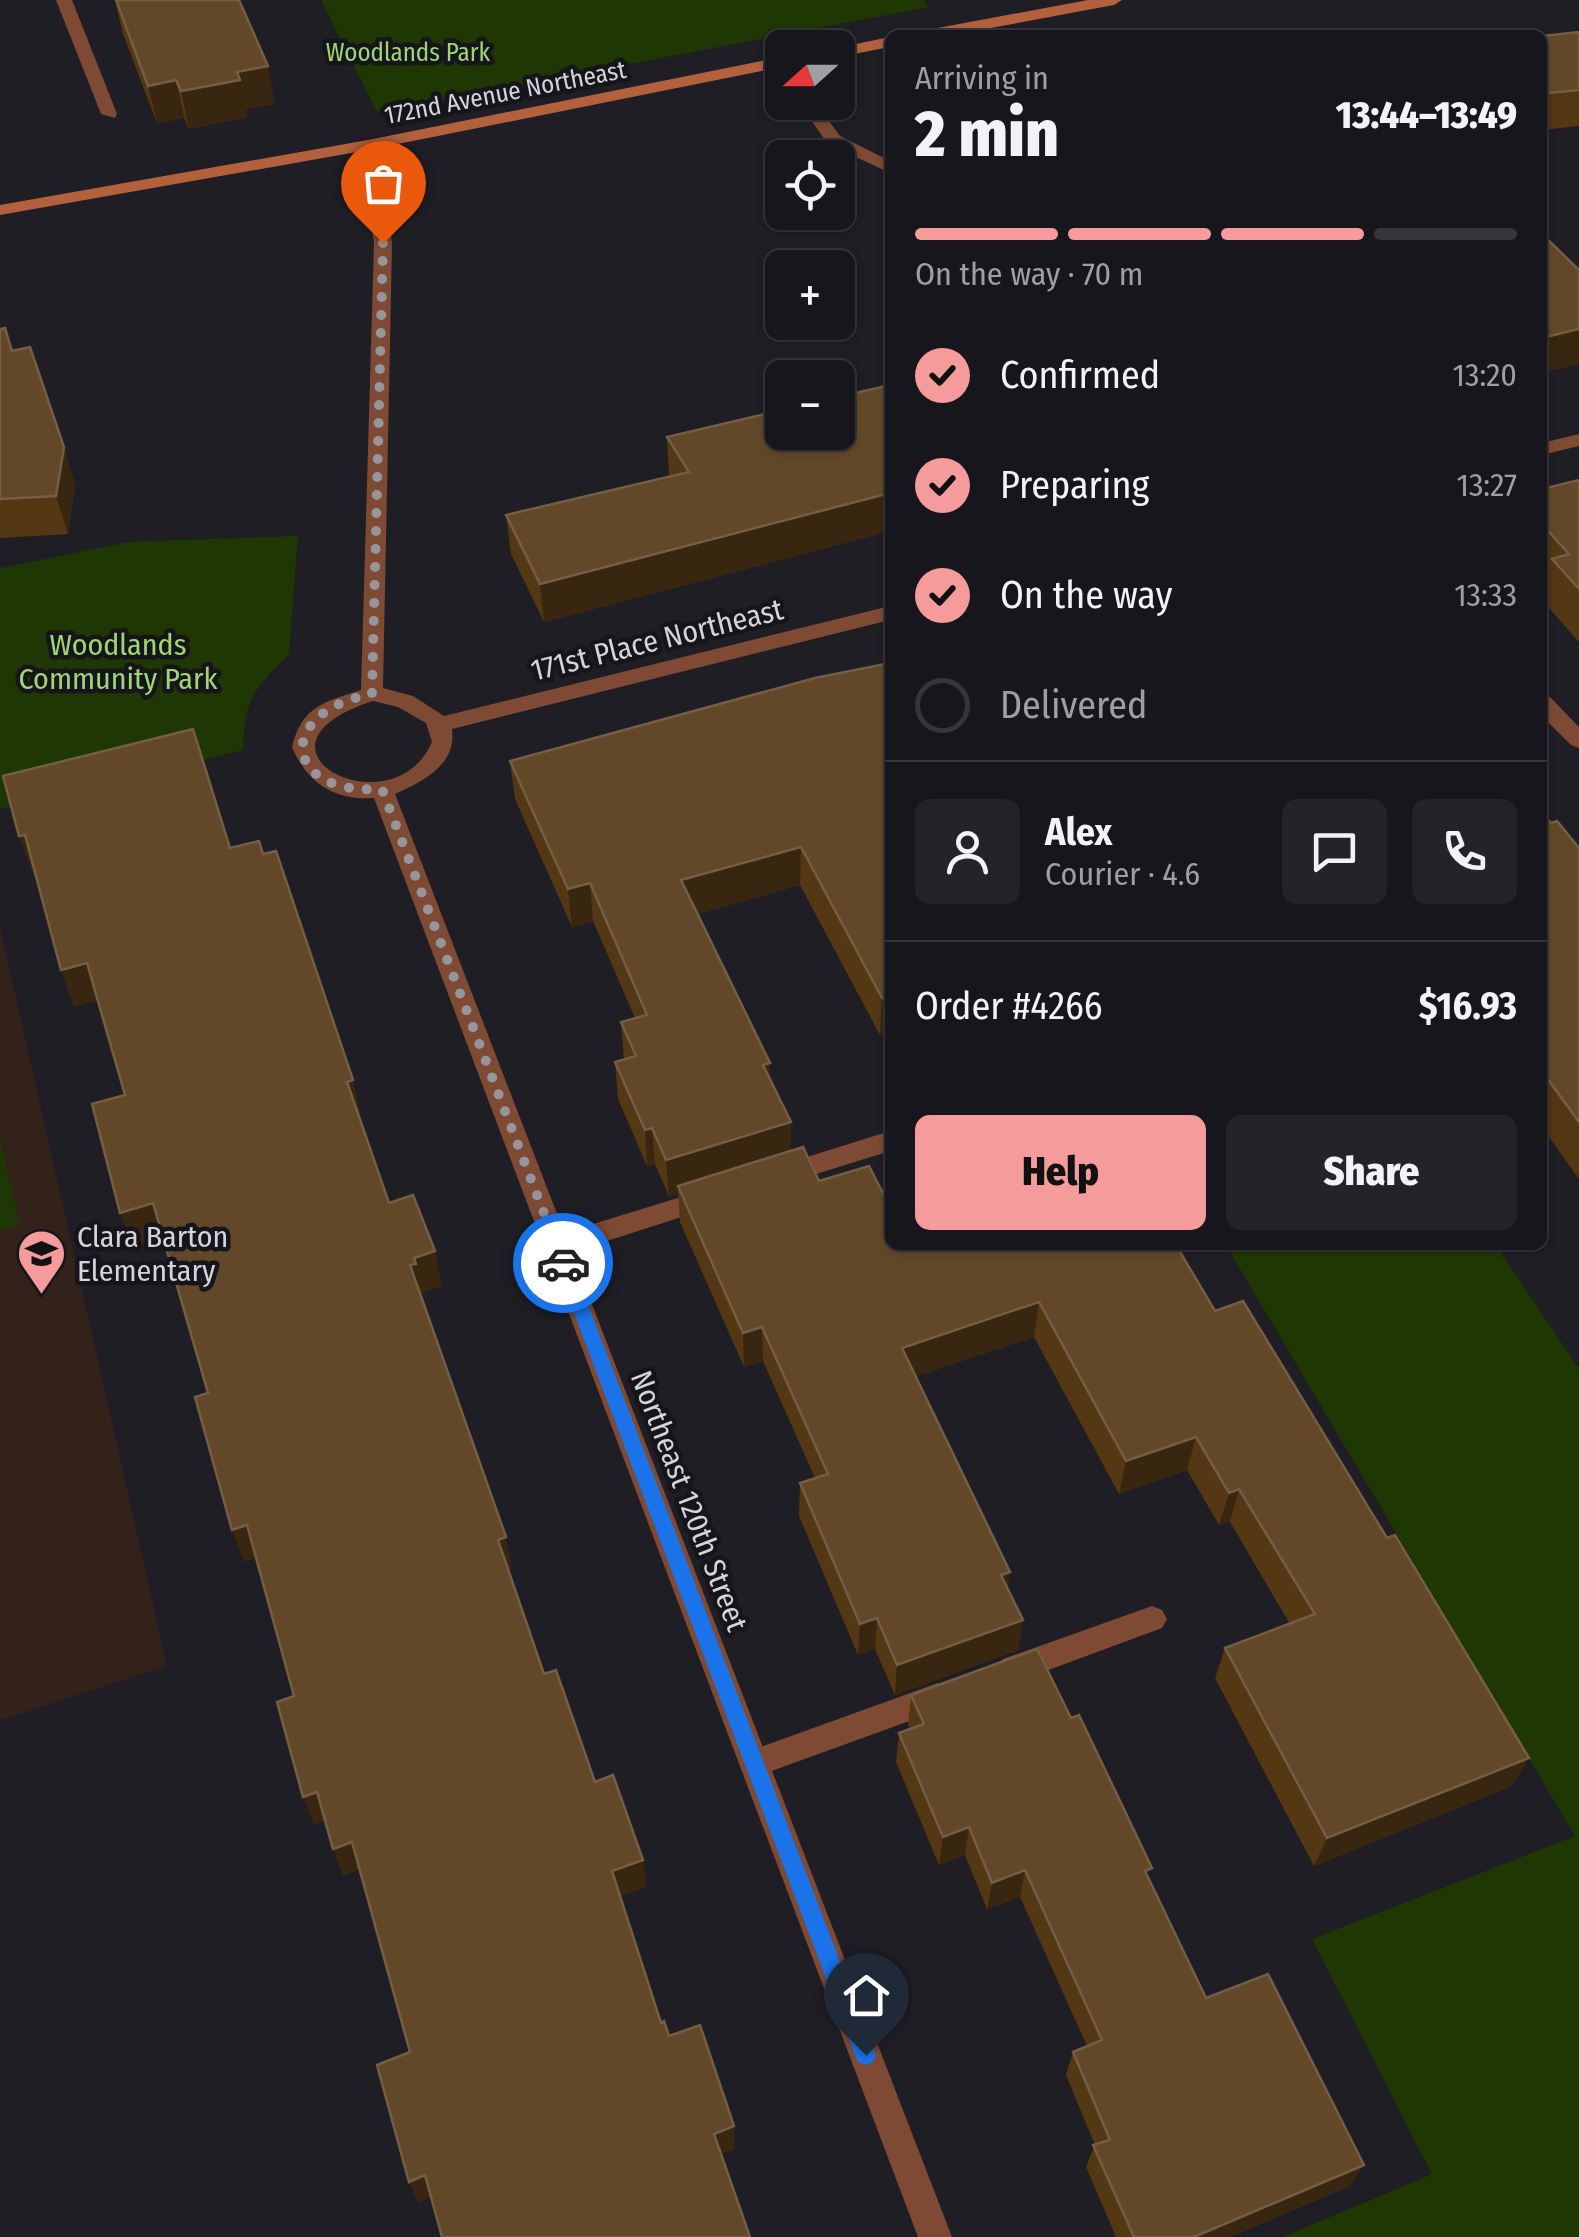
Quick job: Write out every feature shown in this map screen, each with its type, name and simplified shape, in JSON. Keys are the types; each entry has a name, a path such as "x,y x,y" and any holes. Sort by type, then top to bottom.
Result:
{"street":[{"path":"64,0 110,114"},
{"path":"954,30 1114,0"},
{"path":"855,49 885,43"},
{"name":"172nd Avenue Northeast","path":"0,210 368,145 765,65"},
{"path":"819,120 834,140 885,166"},
{"path":"368,145 383,243 372,694"},
{"path":"1547,448 1579,440"},
{"name":"171st Place Northeast","path":"439,725 885,614"},
{"path":"372,694 414,701 430,712 439,725 441,741 436,757 422,771 382,789 358,790 318,778 306,765 302,750 304,734 314,719 330,707 372,694"},
{"path":"1547,707 1579,740"},
{"name":"Northeast 120th Street","path":"382,789 935,2237"},
{"path":"557,1246 885,1143"},
{"path":"755,1763 1152,1619"}],"shaded area":[{"name":"Clara Barton Elementary","path":"0,927 167,1666 0,1720"}],"green space":[{"name":"Woodlands Park","path":"321,0 923,0 929,7 808,30 765,30 765,38 377,112"},
{"name":"Woodlands Community Park","path":"298,536 289,654 253,696 243,750 0,809 0,568 129,542"},
{"path":"0,1139 20,1224 0,1231"},
{"path":"1229,1250 1499,1250 1579,1369 1579,2237 1283,2237 1432,2174 1312,1939 1575,1836"}],"building":[{"path":"116,0 239,0 268,66 237,72 240,80 181,91 176,80 148,86"},
{"path":"1579,32 1579,90 1547,92 1547,35"},
{"path":"1547,239 1579,270 1579,329 1547,337"},
{"path":"5,328 12,351 30,347 64,447 56,496 0,499 0,329"},
{"path":"885,386 885,494 540,584 506,515 689,472 667,437 765,414 765,450 855,450 855,393"},
{"path":"1579,480 1579,589 1552,559 1569,554 1547,530 1547,488"},
{"path":"885,664 885,997 882,998 801,847 681,880 770,1063 763,1065 791,1122 666,1160 652,1128 645,1130 615,1062 636,1056 621,1022 647,1015 590,883 568,889 510,761 815,678"},
{"path":"193,729 230,848 259,841 263,854 276,851 353,1080 347,1082 389,1203 413,1195 435,1251 414,1258 416,1264 410,1265 506,1537 498,1540 544,1674 556,1670 595,1782 613,1775 643,1860 612,1871 661,2023 664,2021 669,2036 700,2025 734,2126 714,2134 750,2237 442,2237 425,2175 409,2182 377,2065 410,2052 352,1842 333,1849 317,1792 303,1797 277,1702 294,1696 247,1525 232,1530 195,1397 208,1393 153,1203 120,1213 92,1104 125,1095 87,963 61,970 25,835 19,836 3,776"},
{"path":"1547,819 1551,823 1557,821 1579,848 1579,1122 1547,1078"},
{"path":"803,1147 819,1181 869,1166 885,1197 885,1250 1179,1250 1215,1311 1243,1301 1387,1538 1395,1535 1529,1758 1327,1838 1225,1648 1315,1614 1239,1489 1229,1493 1196,1437 1126,1461 1039,1302 902,1348 1010,1572 1001,1575 1023,1620 897,1665 877,1618 860,1624 800,1483 828,1474 762,1327 743,1333 678,1186"},
{"path":"1037,1649 1071,1718 1079,1715 1152,1868 1145,1871 1206,1998 1268,1974 1364,2165 1194,2237 1134,2237 1093,2145 1110,2140 1073,2052 1102,2040 1025,1870 992,1883 969,1827 943,1837 899,1733 924,1724 911,1695"}],"way so far":[{"path":"383,243 372,694 350,698 314,719 304,734 302,750 306,765 318,778 358,790 382,789 563,1263"}],"place":[{"name":"Clara Barton Elementary","path":"42,1296"}],"route":[{"path":"563,1263 866,2055"}]}
